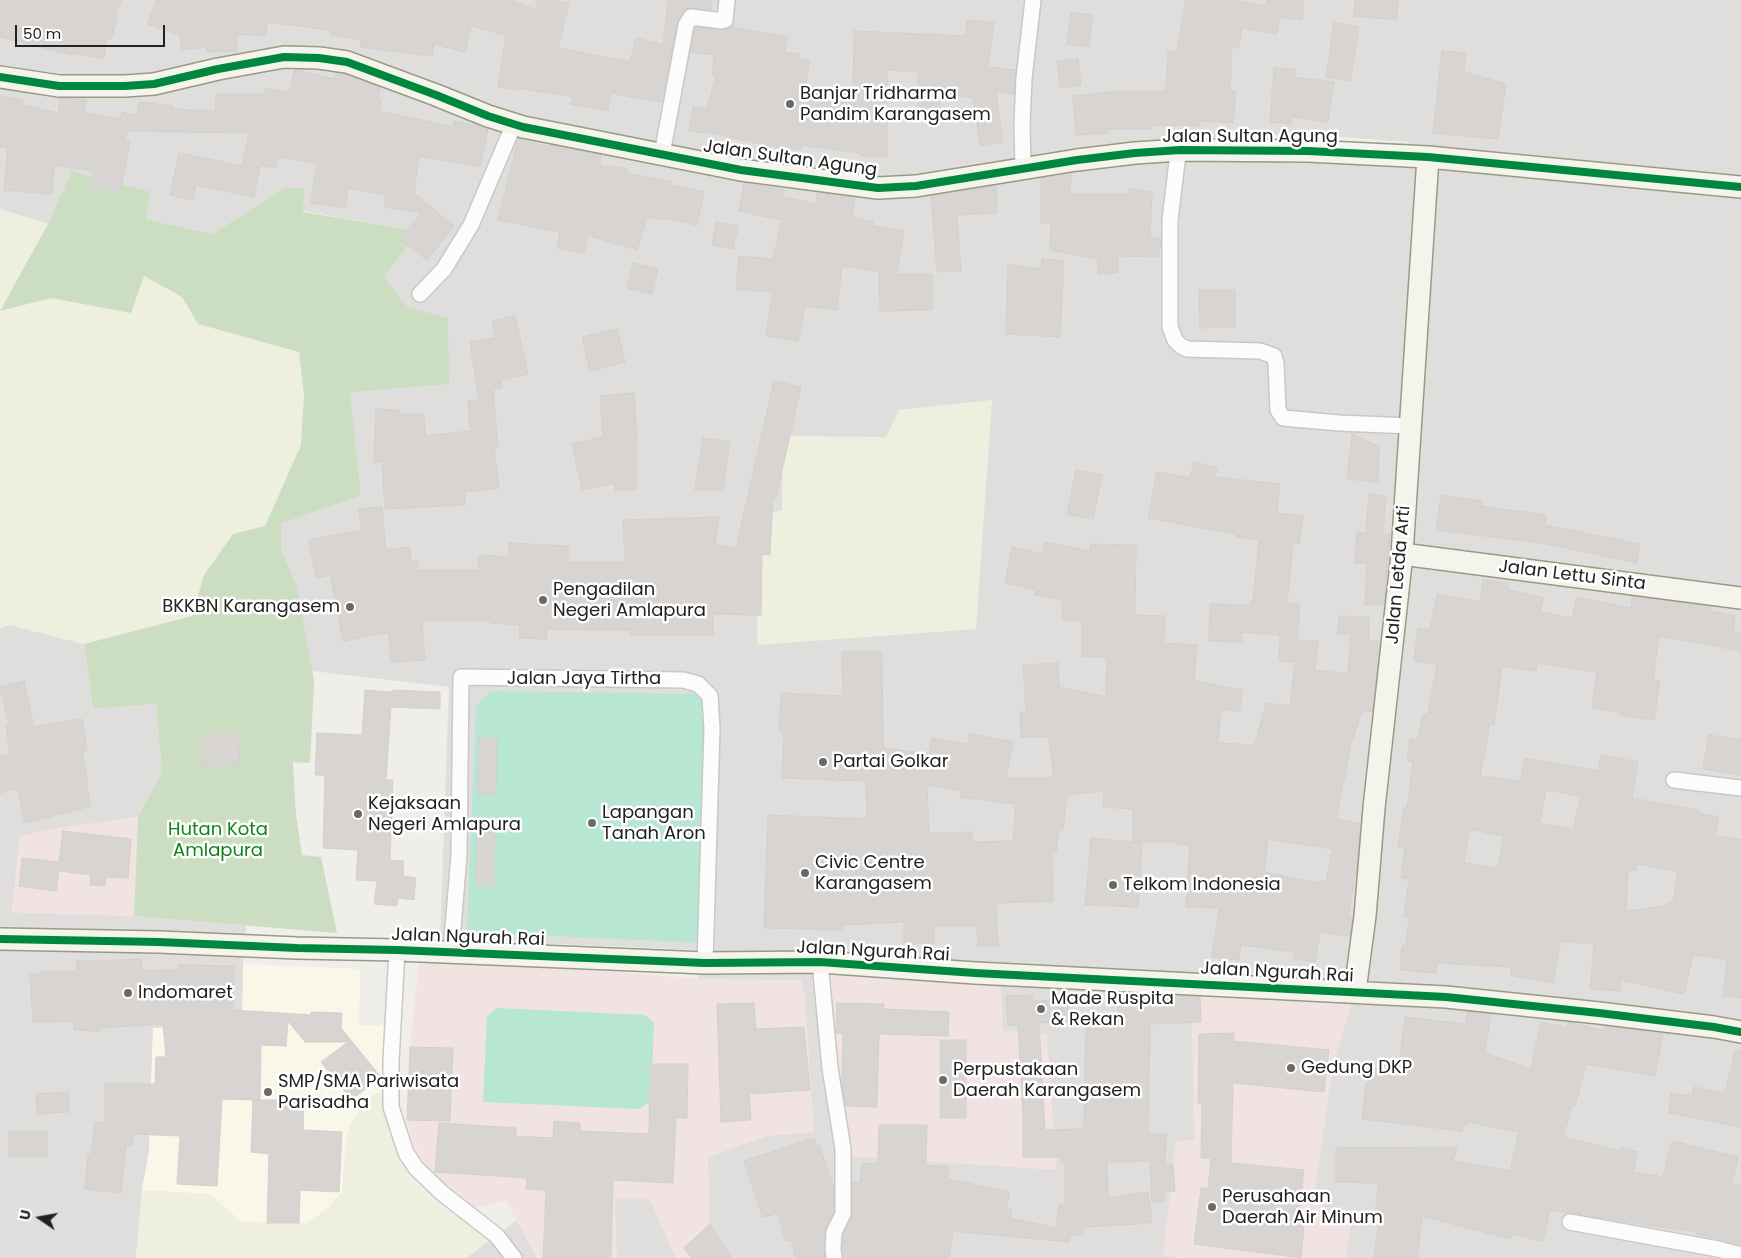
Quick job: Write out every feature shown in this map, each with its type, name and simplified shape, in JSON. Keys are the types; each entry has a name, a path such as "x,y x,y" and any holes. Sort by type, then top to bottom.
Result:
{"street":[{"path":"662,154 686,25 691,17 724,20 727,0"},
{"path":"1023,168 1024,78 1034,0"},
{"name":"Jalan Sultan Agung","path":"0,77 59,86 125,86 154,84 218,69 284,57 319,58 346,62 514,124 741,170 878,188 916,186 1077,160 1180,150 1308,151 1428,157 1741,187"},
{"path":"420,294 444,269 471,225 514,124"},
{"path":"1180,150 1173,187 1170,220 1170,327 1175,340 1187,349 1260,351 1274,356 1278,410 1283,418 1410,426"},
{"name":"Jalan Letda Arti","path":"1355,992 1365,916 1374,808 1402,554 1428,157"},
{"name":"Jalan Lettu Sinta","path":"1402,554 1741,598"},
{"name":"Jalan Jaya Tirtha","path":"451,952 459,856 461,677 683,680 698,684 710,696 712,729 705,962"},
{"path":"1674,780 1741,788"},
{"name":"Jalan Ngurah Rai","path":"0,939 159,942 705,962 820,962 975,973 1446,997 1599,1012 1741,1032"},
{"path":"398,950 391,1061 391,1107 406,1153 416,1168 442,1193 497,1236 514,1258"},
{"path":"820,962 830,1068 843,1149 843,1214 834,1232 832,1249 834,1258"},
{"path":"1570,1222 1718,1249 1741,1255"}],"shaded area":[{"path":"0,0 1741,0 1741,1258 1213,1258 1177,1251 1176,1258 732,1258 710,1224 697,950 440,939 449,687 312,671 297,586 281,550 281,522 361,496 349,392 448,319 408,307 384,277 419,231 303,211 305,188 284,188 212,234 146,219 73,171 48,224 0,209","holes":["1298,134 1409,143 1202,138"]},
{"path":"10,625 84,644 93,709 156,704 162,772 138,817 20,836 12,912 134,916 246,925 243,964 243,1025 153,1029 149,1152 142,1190 136,1258 0,1258 0,628"},
{"path":"138,817 134,916 12,912 20,836 51,829"},
{"path":"1085,905 1160,908 1158,950 1080,951"},
{"path":"419,960 702,979 801,980 805,997 814,1132 768,1136 708,1157 710,1224 732,1258 537,1258 506,1201 472,1208 433,1177 413,1145 407,1120 410,1047"},
{"name":"SMP/SMA Pariwisata Parisadha","path":"243,964 360,969 359,1025 396,1026 392,1090 377,1094 361,1105 347,1133 342,1192 326,1210 306,1223 242,1222 209,1194 142,1190 149,1151 153,1028 242,1025"},
{"name":"Perpustakaan Daerah Karangasem","path":"825,974 935,980 1001,987 1003,1031 1047,1033 1056,1170 847,1156"},
{"path":"1198,992 1267,1000 1352,1002 1333,1067 1314,1197 1328,1211 1351,1218 1346,1258 1182,1258 1163,1255 1176,1141 1194,1140 1192,1030"},
{"path":"615,1198 649,1198 676,1258 617,1258"},
{"path":"517,1220 537,1258 466,1258"}],"green space":[{"name":"Hutan Kota Amlapura","path":"72,171 150,192 146,219 212,234 284,188 305,188 303,212 419,231 384,277 408,307 448,318 449,384 350,392 361,496 281,523 281,550 297,586 314,681 310,763 293,762 296,815 302,855 321,857 337,933 134,916 138,817 162,772 156,704 93,709 84,644 192,616 204,575 233,534 265,526 301,445 304,395 299,352 198,324 182,297 144,276 131,313 51,298 0,311 48,224"},
{"path":"0,209 48,224 0,311"},
{"path":"144,276 182,297 198,324 299,352 304,395 301,445 265,526 233,534 204,575 193,616 84,644 10,625 0,628 0,311 51,298 131,313"},
{"path":"992,400 976,629 757,645 758,551 766,513 782,510 783,436 886,437 899,410"},
{"name":"Lapangan Tanah Aron","path":"491,691 695,694 705,698 707,943 467,932 476,709"},
{"path":"497,1008 645,1015 654,1023 651,1100 640,1109 483,1102 487,1017"},
{"path":"392,1090 409,1182 490,1240 466,1258 136,1258 142,1190 209,1194 242,1222 306,1223 326,1210 342,1192 347,1133 361,1105 377,1094"}],"building":[{"path":"0,0 121,0 111,40 107,39 104,58 72,53 72,55 0,37"},
{"path":"156,0 510,0 536,10 538,0 554,0 569,4 558,48 630,62 636,38 663,45 668,0 712,0 711,10 688,8 678,20 661,102 611,93 608,111 571,104 573,97 517,88 517,90 498,87 506,35 471,26 465,52 434,44 432,56 360,47 361,40 330,34 331,30 267,22 266,36 237,34 237,51 207,52 206,47 182,50 180,35 148,24"},
{"path":"1186,0 1232,0 1266,6 1267,0 1304,0 1302,20 1279,17 1277,34 1242,28 1239,47 1232,47 1230,91 1236,92 1233,123 1200,121 1199,126 1152,125 1152,129 1108,129 1108,133 1076,135 1073,96 1119,91 1166,91 1168,51 1177,51"},
{"path":"1355,0 1398,0 1397,20 1354,16"},
{"path":"1071,12 1093,15 1089,47 1067,44"},
{"path":"967,20 994,23 988,67 1016,70 1014,94 996,92 1003,142 980,145 973,97 940,94 940,112 917,112 918,72 887,70 887,156 861,156 861,153 801,145 801,150 761,145 706,132 689,131 693,107 707,109 716,75 712,74 714,55 691,52 696,27 721,30 731,27 788,37 784,52 800,54 799,59 809,61 806,85 816,87 816,92 853,97 854,31 966,36"},
{"path":"1334,23 1359,27 1350,81 1326,77"},
{"path":"1442,51 1466,53 1464,72 1506,84 1498,139 1433,133"},
{"path":"1078,59 1081,85 1060,88 1057,61"},
{"path":"1274,68 1295,69 1294,77 1334,82 1328,122 1292,117 1291,124 1270,122"},
{"path":"295,70 335,79 336,73 344,74 380,88 378,99 381,99 379,111 453,127 454,121 488,129 480,167 419,156 414,193 454,226 427,260 400,239 421,213 384,207 386,195 348,188 345,208 311,203 317,163 278,157 276,168 260,165 254,197 196,185 193,200 170,195 179,153 242,166 249,133 127,131 125,141 130,142 120,193 90,185 93,171 54,165 52,194 4,190 8,148 0,147 0,96 23,100 22,105 58,113 60,98 86,100 84,113 120,119 122,112 137,116 139,102 173,106 173,109 215,111 216,94 264,94 265,88 289,92"},
{"path":"518,139 549,147 549,145 601,155 600,165 628,169 627,173 672,182 672,185 704,192 697,225 664,218 664,220 647,217 637,250 587,235 584,253 557,248 560,232 498,220"},
{"path":"1071,175 1070,194 1129,194 1129,189 1152,192 1150,237 1161,240 1158,257 1118,256 1118,273 1098,274 1098,259 1050,250 1051,224 1041,223 1041,178"},
{"path":"744,183 784,190 783,197 816,204 817,193 855,198 852,217 873,222 872,226 904,231 897,274 932,274 932,310 880,311 879,271 842,266 837,310 805,306 798,341 766,336 773,292 736,289 739,256 773,259 782,220 739,211"},
{"path":"996,186 997,213 957,215 961,271 937,272 931,196"},
{"path":"716,222 738,226 733,249 712,245"},
{"path":"1042,259 1064,261 1060,337 1006,334 1008,264 1041,269"},
{"path":"633,263 658,269 652,294 627,288"},
{"path":"1199,290 1235,290 1235,327 1200,328"},
{"path":"515,316 528,374 501,380 502,388 493,389 498,446 494,447 499,488 465,492 465,505 385,509 382,462 374,462 376,409 399,410 399,414 424,414 425,436 470,431 468,401 479,400 470,342 496,338 492,321"},
{"path":"617,329 625,362 590,371 582,337"},
{"path":"774,381 801,387 776,497 773,497 770,555 762,554 761,615 713,614 713,635 630,635 630,630 546,629 547,639 519,638 520,625 490,623 490,621 422,621 425,660 391,662 389,632 343,641 330,575 316,578 309,540 361,530 359,509 382,507 386,550 410,547 411,562 418,561 418,570 478,570 479,555 509,557 509,543 568,546 568,562 625,562 623,520 719,517 715,544 736,548"},
{"path":"634,393 637,442 636,490 615,490 615,483 582,490 572,444 603,437 600,396"},
{"path":"1352,434 1379,447 1378,482 1347,479"},
{"path":"703,438 730,442 723,490 695,490"},
{"path":"1194,462 1217,468 1215,477 1280,484 1277,513 1303,516 1299,544 1293,544 1287,603 1300,604 1297,640 1318,641 1315,670 1348,674 1351,634 1338,634 1339,616 1369,617 1369,641 1380,642 1372,712 1362,710 1351,745 1336,819 1360,824 1356,874 1348,918 1352,918 1350,936 1320,932 1315,962 1294,958 1295,952 1241,945 1239,960 1212,957 1219,908 1186,907 1190,846 1171,842 1133,842 1133,809 1103,807 1104,791 1067,795 1063,830 1059,830 1056,852 1052,851 1053,901 996,903 998,946 978,946 977,926 934,926 934,943 904,943 904,922 842,925 842,930 764,928 768,815 867,819 866,781 782,778 784,732 779,732 781,693 843,696 842,652 882,652 883,748 929,754 932,738 968,744 969,734 1013,742 1006,778 1054,778 1049,737 1021,737 1020,712 1026,712 1023,665 1058,663 1059,687 1106,697 1107,657 1082,657 1082,621 1063,621 1062,600 1035,595 1036,590 1005,583 1012,547 1043,554 1045,542 1090,551 1090,544 1136,545 1135,615 1165,616 1164,643 1197,645 1194,681 1243,690 1239,712 1221,709 1218,743 1255,745 1266,703 1290,706 1295,662 1279,661 1280,635 1242,632 1242,642 1209,641 1210,604 1250,605 1250,601 1253,601 1259,540 1236,537 1236,534 1148,518 1157,472 1190,478","holes":["927,785 961,791 960,797 1016,804 1013,841 972,842 972,832 929,833","1268,839 1333,849 1326,881 1319,880 1318,883 1264,872"]},
{"path":"1076,470 1102,475 1093,519 1067,514"},
{"path":"1369,494 1386,496 1383,534 1390,534 1384,605 1365,605 1367,564 1355,563 1357,532 1366,533"},
{"path":"1441,495 1482,501 1481,506 1546,515 1545,525 1640,544 1637,563 1542,543 1436,530"},
{"path":"1483,580 1509,583 1508,590 1544,598 1540,612 1572,618 1577,597 1631,608 1632,596 1711,607 1710,611 1735,616 1733,631 1741,633 1741,651 1659,636 1653,680 1660,681 1654,720 1620,715 1620,712 1592,708 1597,672 1537,663 1536,671 1502,666 1494,725 1490,724 1480,776 1520,781 1525,758 1598,771 1601,755 1638,762 1632,798 1698,810 1698,813 1719,817 1715,836 1741,840 1741,998 1723,996 1727,959 1693,955 1684,994 1621,980 1620,991 1590,989 1594,944 1561,941 1553,983 1510,975 1512,967 1437,963 1436,973 1400,970 1402,946 1406,946 1409,917 1404,916 1409,879 1401,878 1405,848 1398,847 1404,807 1407,808 1413,761 1407,760 1410,739 1417,740 1423,714 1428,715 1437,664 1414,661 1418,628 1430,630 1437,594 1480,602","holes":["1546,790 1581,796 1573,830 1540,823","1469,829 1504,836 1497,869 1464,862","1637,864 1678,871 1673,903 1668,902 1667,906 1626,911 1628,870 1636,871"]},
{"path":"24,681 34,727 82,719 87,750 82,751 91,806 25,823 17,788 0,793 0,756 10,754 6,725 9,725 0,687"},
{"name":"Kejaksaan Negeri Amlapura","path":"365,690 440,692 440,709 391,707 386,780 393,780 390,860 404,861 403,876 416,878 414,900 398,898 397,906 374,904 377,881 356,880 358,850 323,848 325,775 315,775 317,733 362,735"},
{"path":"238,733 240,765 203,767 202,735"},
{"path":"1709,735 1741,740 1741,775 1703,769"},
{"path":"479,738 497,738 496,795 478,794"},
{"path":"477,830 495,831 494,887 476,886"},
{"path":"63,831 131,839 128,878 106,877 105,886 90,885 91,875 59,871 56,891 19,886 22,858 59,862"},
{"name":"Telkom Indonesia","path":"1091,838 1142,843 1138,907 1085,905"},
{"path":"141,959 142,971 179,970 179,965 234,966 233,1010 311,1015 311,1012 342,1013 341,1028 380,1076 352,1100 321,1062 348,1042 305,1042 288,1021 286,1046 261,1045 260,1100 222,1099 217,1186 177,1184 180,1136 133,1134 132,1146 126,1146 121,1193 85,1189 88,1155 91,1155 95,1122 105,1123 105,1084 155,1084 156,1057 166,1057 163,1024 100,1028 100,1031 74,1030 74,1021 33,1022 30,974 40,974 40,971 76,971 77,960"},
{"path":"1032,995 1032,1001 1068,1000 1070,1020 1039,1023 1045,1130 1084,1129 1086,1024 1119,1024 1117,999 1200,997 1201,1022 1150,1024 1148,1134 1166,1134 1165,1164 1173,1164 1175,1191 1165,1192 1165,1201 1152,1202 1150,1161 1107,1162 1108,1198 1148,1192 1152,1222 1084,1227 1083,1234 1070,1236 1069,1242 953,1231 949,1258 843,1258 843,1234 852,1214 852,1182 860,1183 862,1163 878,1164 879,1125 927,1125 926,1165 948,1167 948,1179 1010,1192 1006,1209 1012,1210 1010,1218 1056,1228 1059,1205 1065,1206 1065,1163 1061,1163 1061,1157 1023,1157 1023,1114 1018,1025 1008,1026 1006,996"},
{"path":"754,1003 756,1029 804,1027 810,1090 749,1094 751,1120 721,1122 717,1004"},
{"path":"837,1003 884,1004 884,1009 949,1012 948,1036 879,1034 877,1107 846,1106 842,1085 843,1033 836,1033"},
{"path":"1467,1012 1491,1014 1485,1053 1531,1069 1541,1022 1567,1028 1568,1022 1604,1031 1605,1026 1663,1034 1655,1076 1586,1064 1575,1106 1572,1105 1563,1137 1621,1151 1622,1148 1638,1152 1633,1172 1663,1177 1672,1141 1738,1157 1732,1183 1741,1185 1741,1244 1696,1234 1696,1232 1550,1210 1543,1241 1512,1234 1511,1239 1422,1216 1417,1258 1374,1258 1379,1219 1375,1219 1378,1183 1336,1182 1336,1148 1457,1147 1453,1161 1510,1171 1519,1132 1468,1122 1468,1125 1463,1124 1462,1131 1362,1119 1368,1068 1398,1071 1405,1017 1465,1024"},
{"path":"1234,1033 1234,1041 1329,1050 1324,1092 1233,1083 1231,1163 1304,1170 1298,1225 1304,1226 1301,1258 1194,1244 1201,1188 1208,1188 1211,1158 1201,1158 1202,1103 1198,1103 1199,1034"},
{"path":"940,1040 966,1040 966,1118 940,1118"},
{"path":"410,1047 453,1048 450,1121 407,1120"},
{"path":"1735,1050 1741,1051 1741,1127 1669,1113 1671,1093 1692,1096 1694,1087 1725,1093"},
{"path":"650,1064 688,1064 687,1118 676,1118 673,1183 613,1180 611,1258 543,1258 546,1190 526,1189 527,1178 435,1172 439,1123 516,1128 516,1136 553,1138 554,1121 580,1123 580,1131 649,1134"},
{"path":"68,1092 69,1112 37,1114 36,1094"},
{"path":"253,1100 304,1100 303,1130 342,1132 339,1192 300,1190 299,1223 267,1223 269,1154 251,1152"},
{"path":"9,1132 47,1132 47,1156 9,1156"},
{"path":"815,1138 815,1146 819,1145 834,1189 834,1212 825,1231 825,1258 796,1258 791,1240 786,1241 777,1213 763,1217 744,1161"},
{"path":"710,1224 732,1258 692,1258 684,1248"}],"cycle path":[{"path":"0,77 59,86 125,86 154,84 218,69 284,57 319,58 347,62 488,116 523,127 741,170 878,188 916,186 1077,160 1180,150 1308,151 1428,157 1741,187"},
{"path":"0,939 397,950 705,963 820,962 975,973 1446,997 1599,1013 1741,1032"}],"place":[{"name":"Banjar Tridharma Pandim Karangasem","path":"790,104"},
{"name":"Pengadilan Negeri Amlapura","path":"543,600"},
{"name":"BKKBN Karangasem","path":"350,607"},
{"name":"Partai Golkar","path":"823,762"},
{"name":"Kejaksaan Negeri Amlapura","path":"358,814"},
{"name":"Lapangan Tanah Aron","path":"592,823"},
{"name":"Civic Centre Karangasem","path":"805,873"},
{"name":"Telkom Indonesia","path":"1113,885"},
{"name":"Indomaret","path":"128,993"},
{"name":"Made Ruspita & Rekan","path":"1041,1009"},
{"name":"Gedung DKP","path":"1291,1068"},
{"name":"Perpustakaan Daerah Karangasem","path":"943,1080"},
{"name":"SMP/SMA Pariwisata Parisadha","path":"268,1092"},
{"name":"Perusahaan Daerah Air Minum","path":"1212,1207"}]}
